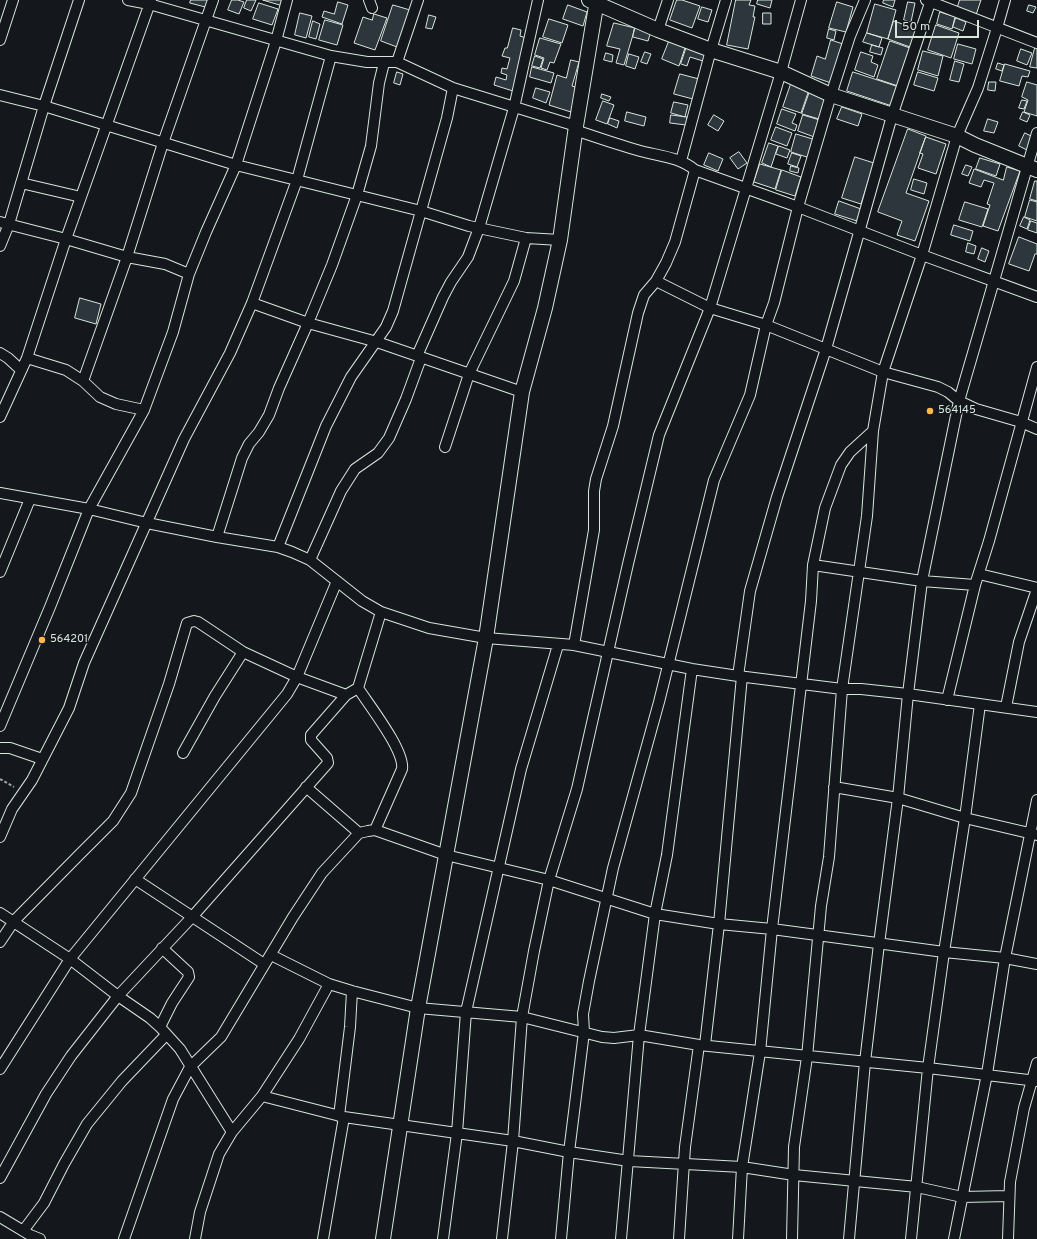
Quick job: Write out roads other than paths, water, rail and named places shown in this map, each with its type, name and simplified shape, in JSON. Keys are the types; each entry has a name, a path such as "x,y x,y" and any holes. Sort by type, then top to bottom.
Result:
{"street":[{"path":"0,40 13,0"},
{"path":"0,246 4,223 21,183 44,106 79,0"},
{"path":"128,0 150,2 276,41 331,56 367,62 397,62 452,88 576,128 638,150 681,161 695,170 745,187 922,255 1037,297"},
{"path":"83,381 127,256 163,143 213,0"},
{"path":"0,726 89,509 144,410 173,332 189,274 236,165 276,41 287,0"},
{"path":"397,62 418,0"},
{"path":"310,560 341,491 355,469 378,453 389,438 406,399 419,357 443,297 468,257 479,228 514,108 538,0"},
{"path":"658,30 668,0"},
{"path":"681,161 726,0"},
{"path":"502,1239 513,1141 522,1017 549,880 577,789 659,435 710,308 800,0"},
{"path":"561,1239 569,1152 584,1032 583,1014 606,898 617,852 638,782 714,480 750,395 766,325 774,303 798,207 850,36 865,0"},
{"path":"792,1239 794,1146 806,1057 821,906 829,857 842,689 866,516 873,431 883,372 922,255 957,136 978,88 997,28 1004,0"},
{"path":"383,1239 418,1008 486,638 522,392 560,240 594,1 658,30 711,50 780,72 831,95 957,136 975,145 1032,167"},
{"path":"679,1239 684,1163 719,924 740,676 750,591 777,497 826,349 892,116 929,1 1037,43"},
{"path":"0,417 27,358 66,239 150,2"},
{"path":"0,837 12,809 32,780 69,708 84,663 184,439 230,352 252,304 297,180 331,56"},
{"path":"217,537 242,458 249,444 259,432 269,415 279,388 332,265 358,195 371,146 379,83 384,62"},
{"path":"278,548 326,426 351,377 386,327 393,311 447,118 452,88"},
{"path":"0,95 44,106 236,165 422,211 479,228 526,238 560,240"},
{"path":"849,1239 865,1062 878,944 898,798 908,694 922,581 959,401 995,281 1032,167 1037,133"},
{"path":"574,645 594,530 594,491 596,479 613,426 638,313 644,295 656,281 675,242 695,170"},
{"path":"21,183 81,197"},
{"path":"4,223 127,256 165,264 189,274"},
{"path":"445,448 469,374 514,281 526,238"},
{"path":"656,281 710,308 766,325 883,372 938,387 948,392 959,401 976,408 1022,422 1037,430"},
{"path":"252,304 308,323 376,342 522,392"},
{"path":"0,353 21,370"},
{"path":"27,358 66,370 83,381 100,397 116,404 144,410"},
{"path":"947,700 975,585 1037,367"},
{"path":"738,1239 742,1167 760,1052 772,929 811,601 813,565 826,508 841,465 850,452 873,431"},
{"path":"0,493 89,509 147,523 292,552 310,560 362,601 381,612 429,628 486,638 558,645 574,645 669,663 692,669 740,676 842,689 861,689 908,694 1037,712"},
{"path":"0,572 30,499"},
{"path":"813,565 922,581 975,585"},
{"path":"979,574 1037,589 1019,642 1006,707"},
{"path":"0,1069 70,959 287,694 297,677 337,581"},
{"path":"0,1178 46,1094 71,1056 118,996 193,916 328,763 328,758 311,740 310,735 346,696 358,688 381,612"},
{"path":"0,942 14,921 79,854 113,822 132,793 187,623 194,621 198,622 243,652 297,677 346,696"},
{"path":"443,1239 457,1133 466,1012 521,769 558,645"},
{"path":"183,753 215,696 243,652"},
{"path":"621,1239 639,1035 655,914 667,855 692,669"},
{"path":"358,688 392,739 403,764 375,830"},
{"path":"912,1239 928,1068 965,818 980,704"},
{"path":"0,748 10,748 42,759"},
{"path":"306,787 359,834"},
{"path":"834,787 898,798 965,818 1033,834"},
{"path":"954,1239 987,1074 1005,958 1033,834 1037,800"},
{"path":"124,1239 173,1099 190,1067 221,1037 264,964 272,955 293,917 322,873 359,834 368,830 375,830 446,855 549,880 655,914 719,924 772,929 878,944 1005,958 1037,964"},
{"path":"135,879 264,964"},
{"path":"0,913 70,959 118,996 150,1018 180,1049 232,1132"},
{"path":"23,1231 44,1203 87,1124 163,1031 172,1003 189,977 188,972 162,948"},
{"path":"272,955 329,984 418,1008 522,1017 602,1037 614,1038 639,1035 760,1052 1035,1080"},
{"path":"195,1239 200,1212 219,1154 232,1132 262,1096 299,1039 329,984"},
{"path":"323,1239 341,1117 352,991"},
{"path":"1008,1239 1010,1182 1024,1108 1035,1080 1037,1063"},
{"path":"262,1096 341,1117 513,1141 569,1152 629,1161 742,1167 794,1175 916,1187 962,1197 1009,1196"},
{"path":"0,1217 40,1239"}],"place":[{"name":"564145","path":"930,411"},
{"name":"564201","path":"42,640"}]}
